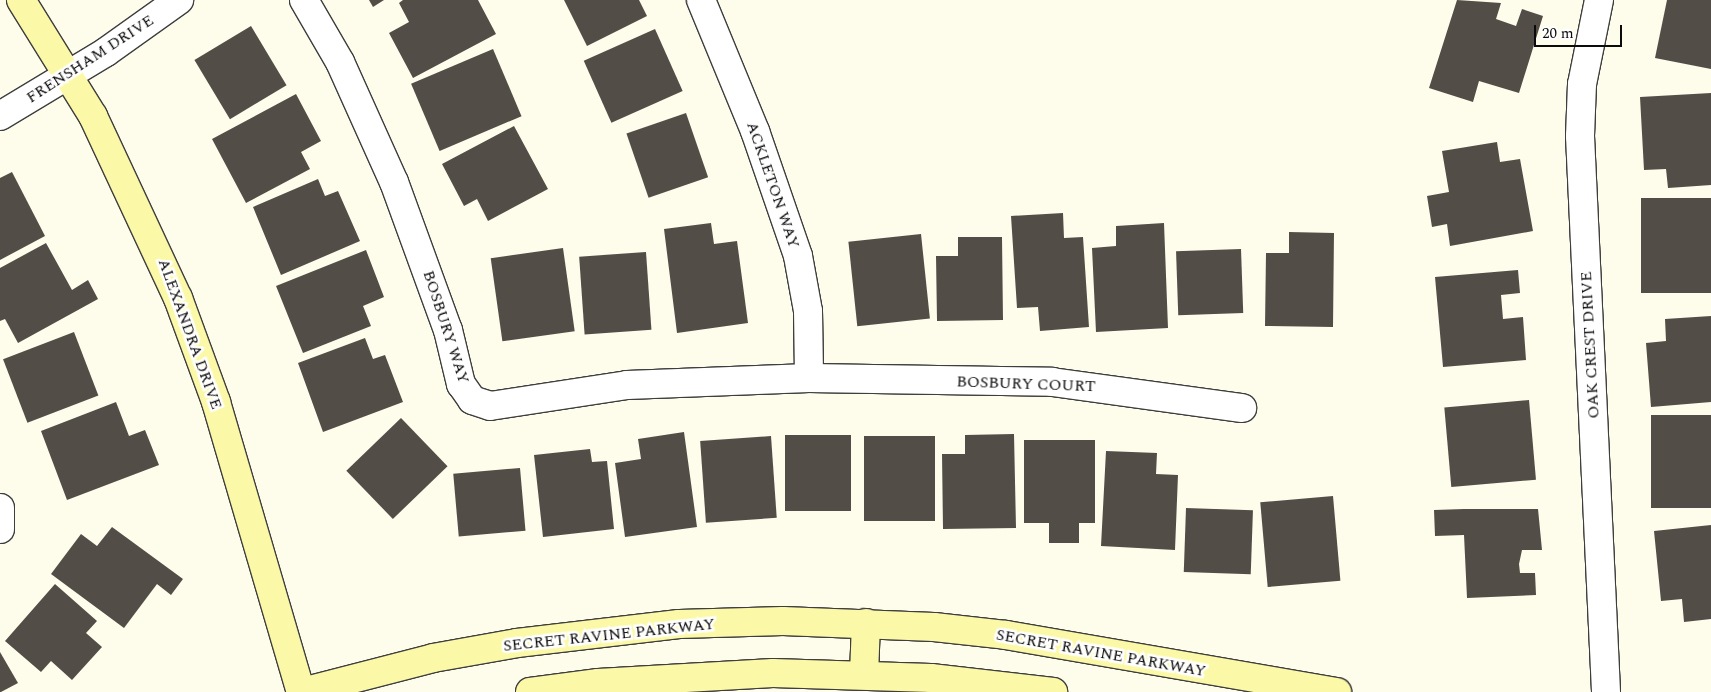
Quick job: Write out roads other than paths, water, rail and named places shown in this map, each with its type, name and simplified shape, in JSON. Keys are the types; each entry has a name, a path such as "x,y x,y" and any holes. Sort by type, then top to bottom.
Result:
{"main road":[{"name":"ALEXANDRA DRIVE","path":"21,0 70,75 122,171 198,348 301,692"},
{"name":"SECRET RAVINE PARKWAY","path":"301,692 433,658 598,633 679,624 866,623 1066,644 1337,692"},
{"path":"864,683 866,623"},
{"path":"530,692 673,678 864,683 1053,692"}],"street":[{"name":"FRENSHAM DRIVE","path":"0,116 70,75 179,0"},
{"name":"BOSBURY WAY","path":"304,0 340,62 394,182 448,330 461,384 472,400 490,406 628,385 809,378"},
{"name":"ACKLETON WAY","path":"702,0 755,131 798,256 808,311 809,378"},
{"name":"OAK CREST DRIVE","path":"1599,0 1584,67 1580,136 1606,692"},
{"name":"BOSBURY COURT","path":"809,378 1052,382 1242,408"},
{"path":"0,508 0,529"}]}
